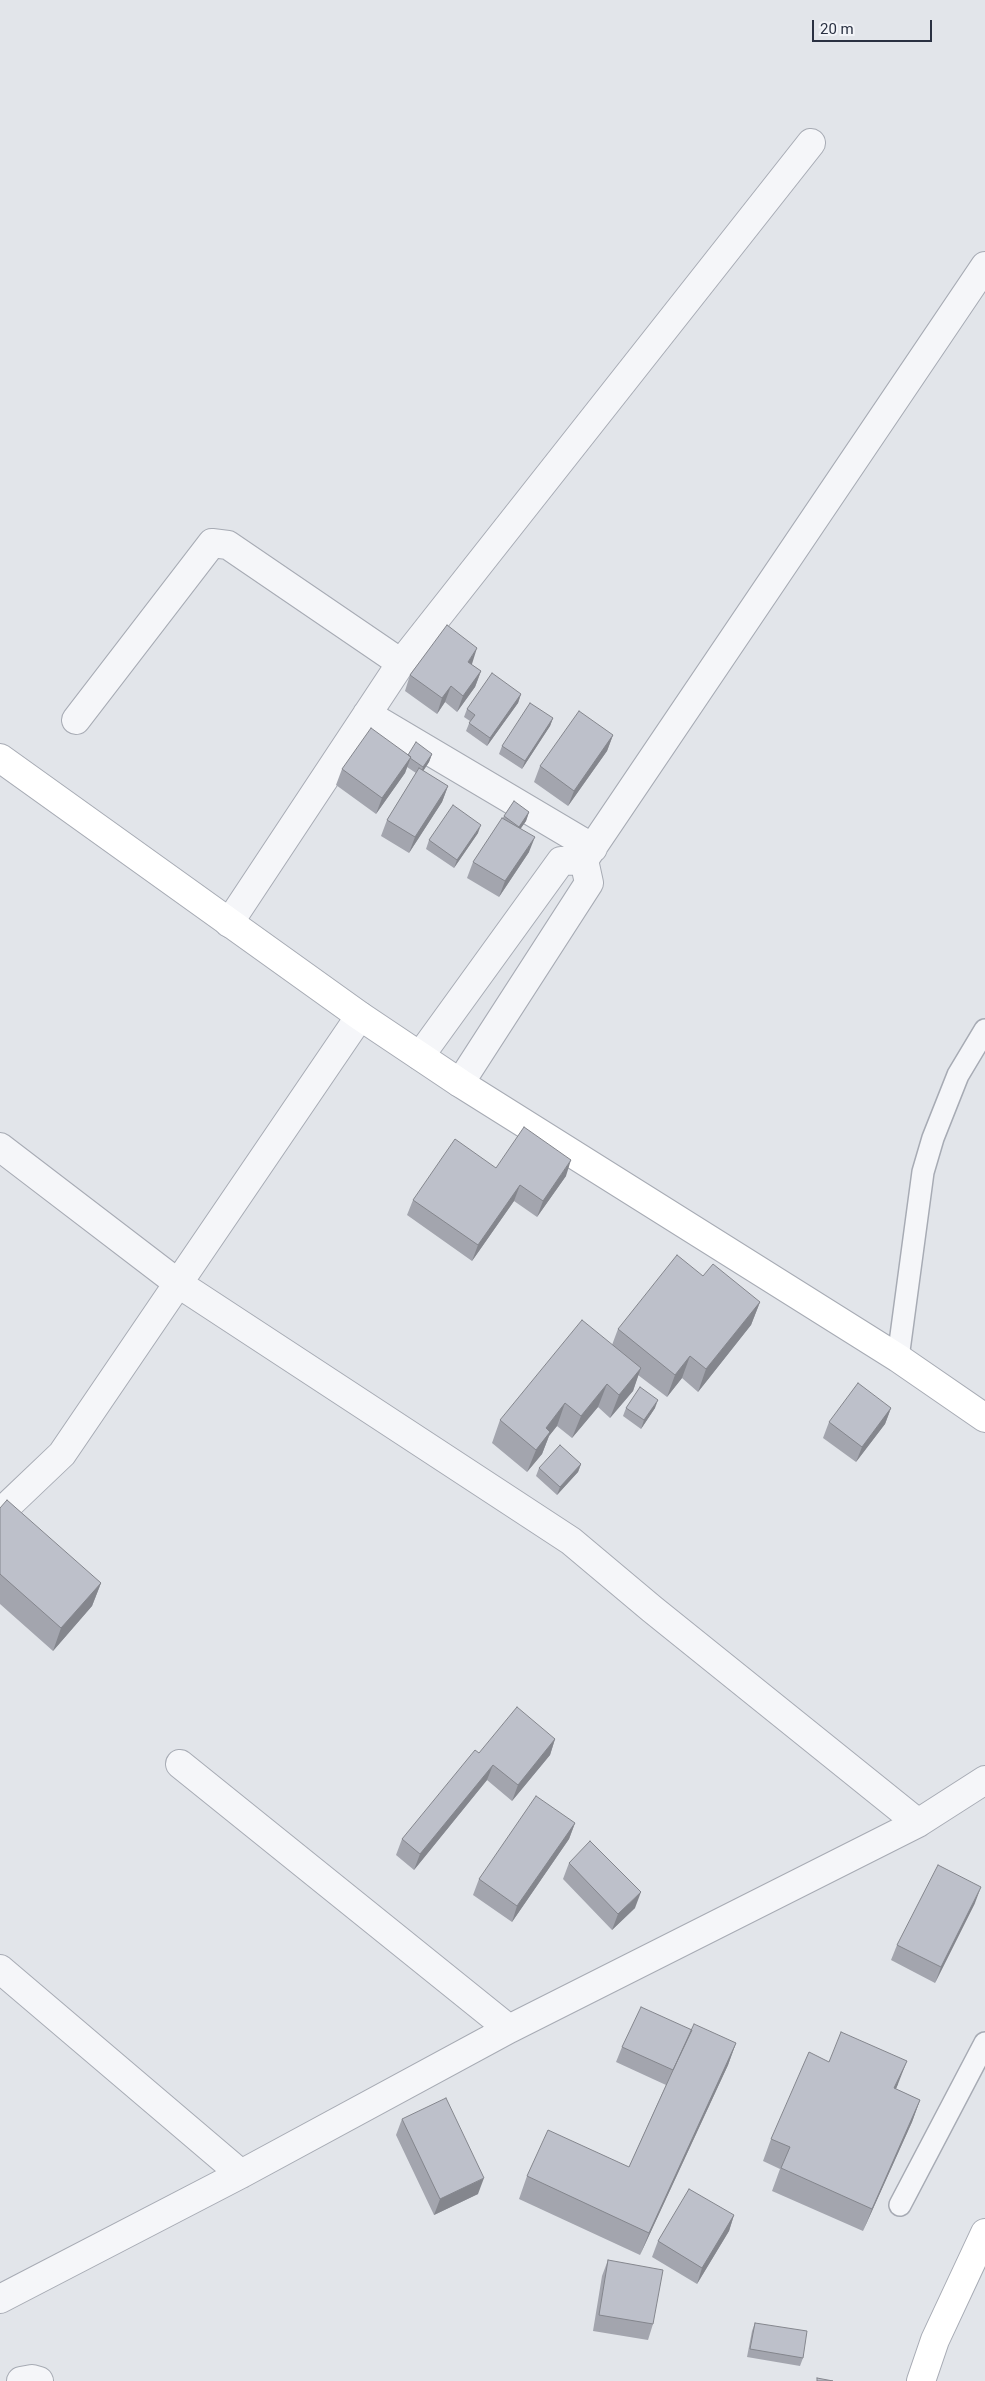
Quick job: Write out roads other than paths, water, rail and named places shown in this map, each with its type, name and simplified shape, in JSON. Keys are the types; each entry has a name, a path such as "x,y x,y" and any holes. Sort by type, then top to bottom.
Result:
{"street":[{"path":"228,923 401,663 811,143"},
{"path":"460,1083 589,883 589,854 985,266"},
{"path":"76,720 212,543 228,545 401,663"},
{"path":"367,714 589,854"},
{"path":"0,758 360,1016 460,1083 898,1358 985,1418"},
{"path":"420,1056 561,861 589,854"},
{"path":"0,1513 62,1454 360,1016"},
{"path":"0,1147 179,1284 571,1541 652,1609 918,1822"},
{"path":"180,1764 509,2029"},
{"path":"0,2299 240,2174 509,2029 918,1822 985,1780"},
{"path":"0,1969 240,2174"},
{"path":"921,2381 934,2340 985,2233"},
{"path":"21,2381 32,2379 39,2381"}],"lane":[{"path":"898,1358 923,1172 933,1138 958,1075 985,1030"},
{"path":"900,2205 985,2043"}]}
